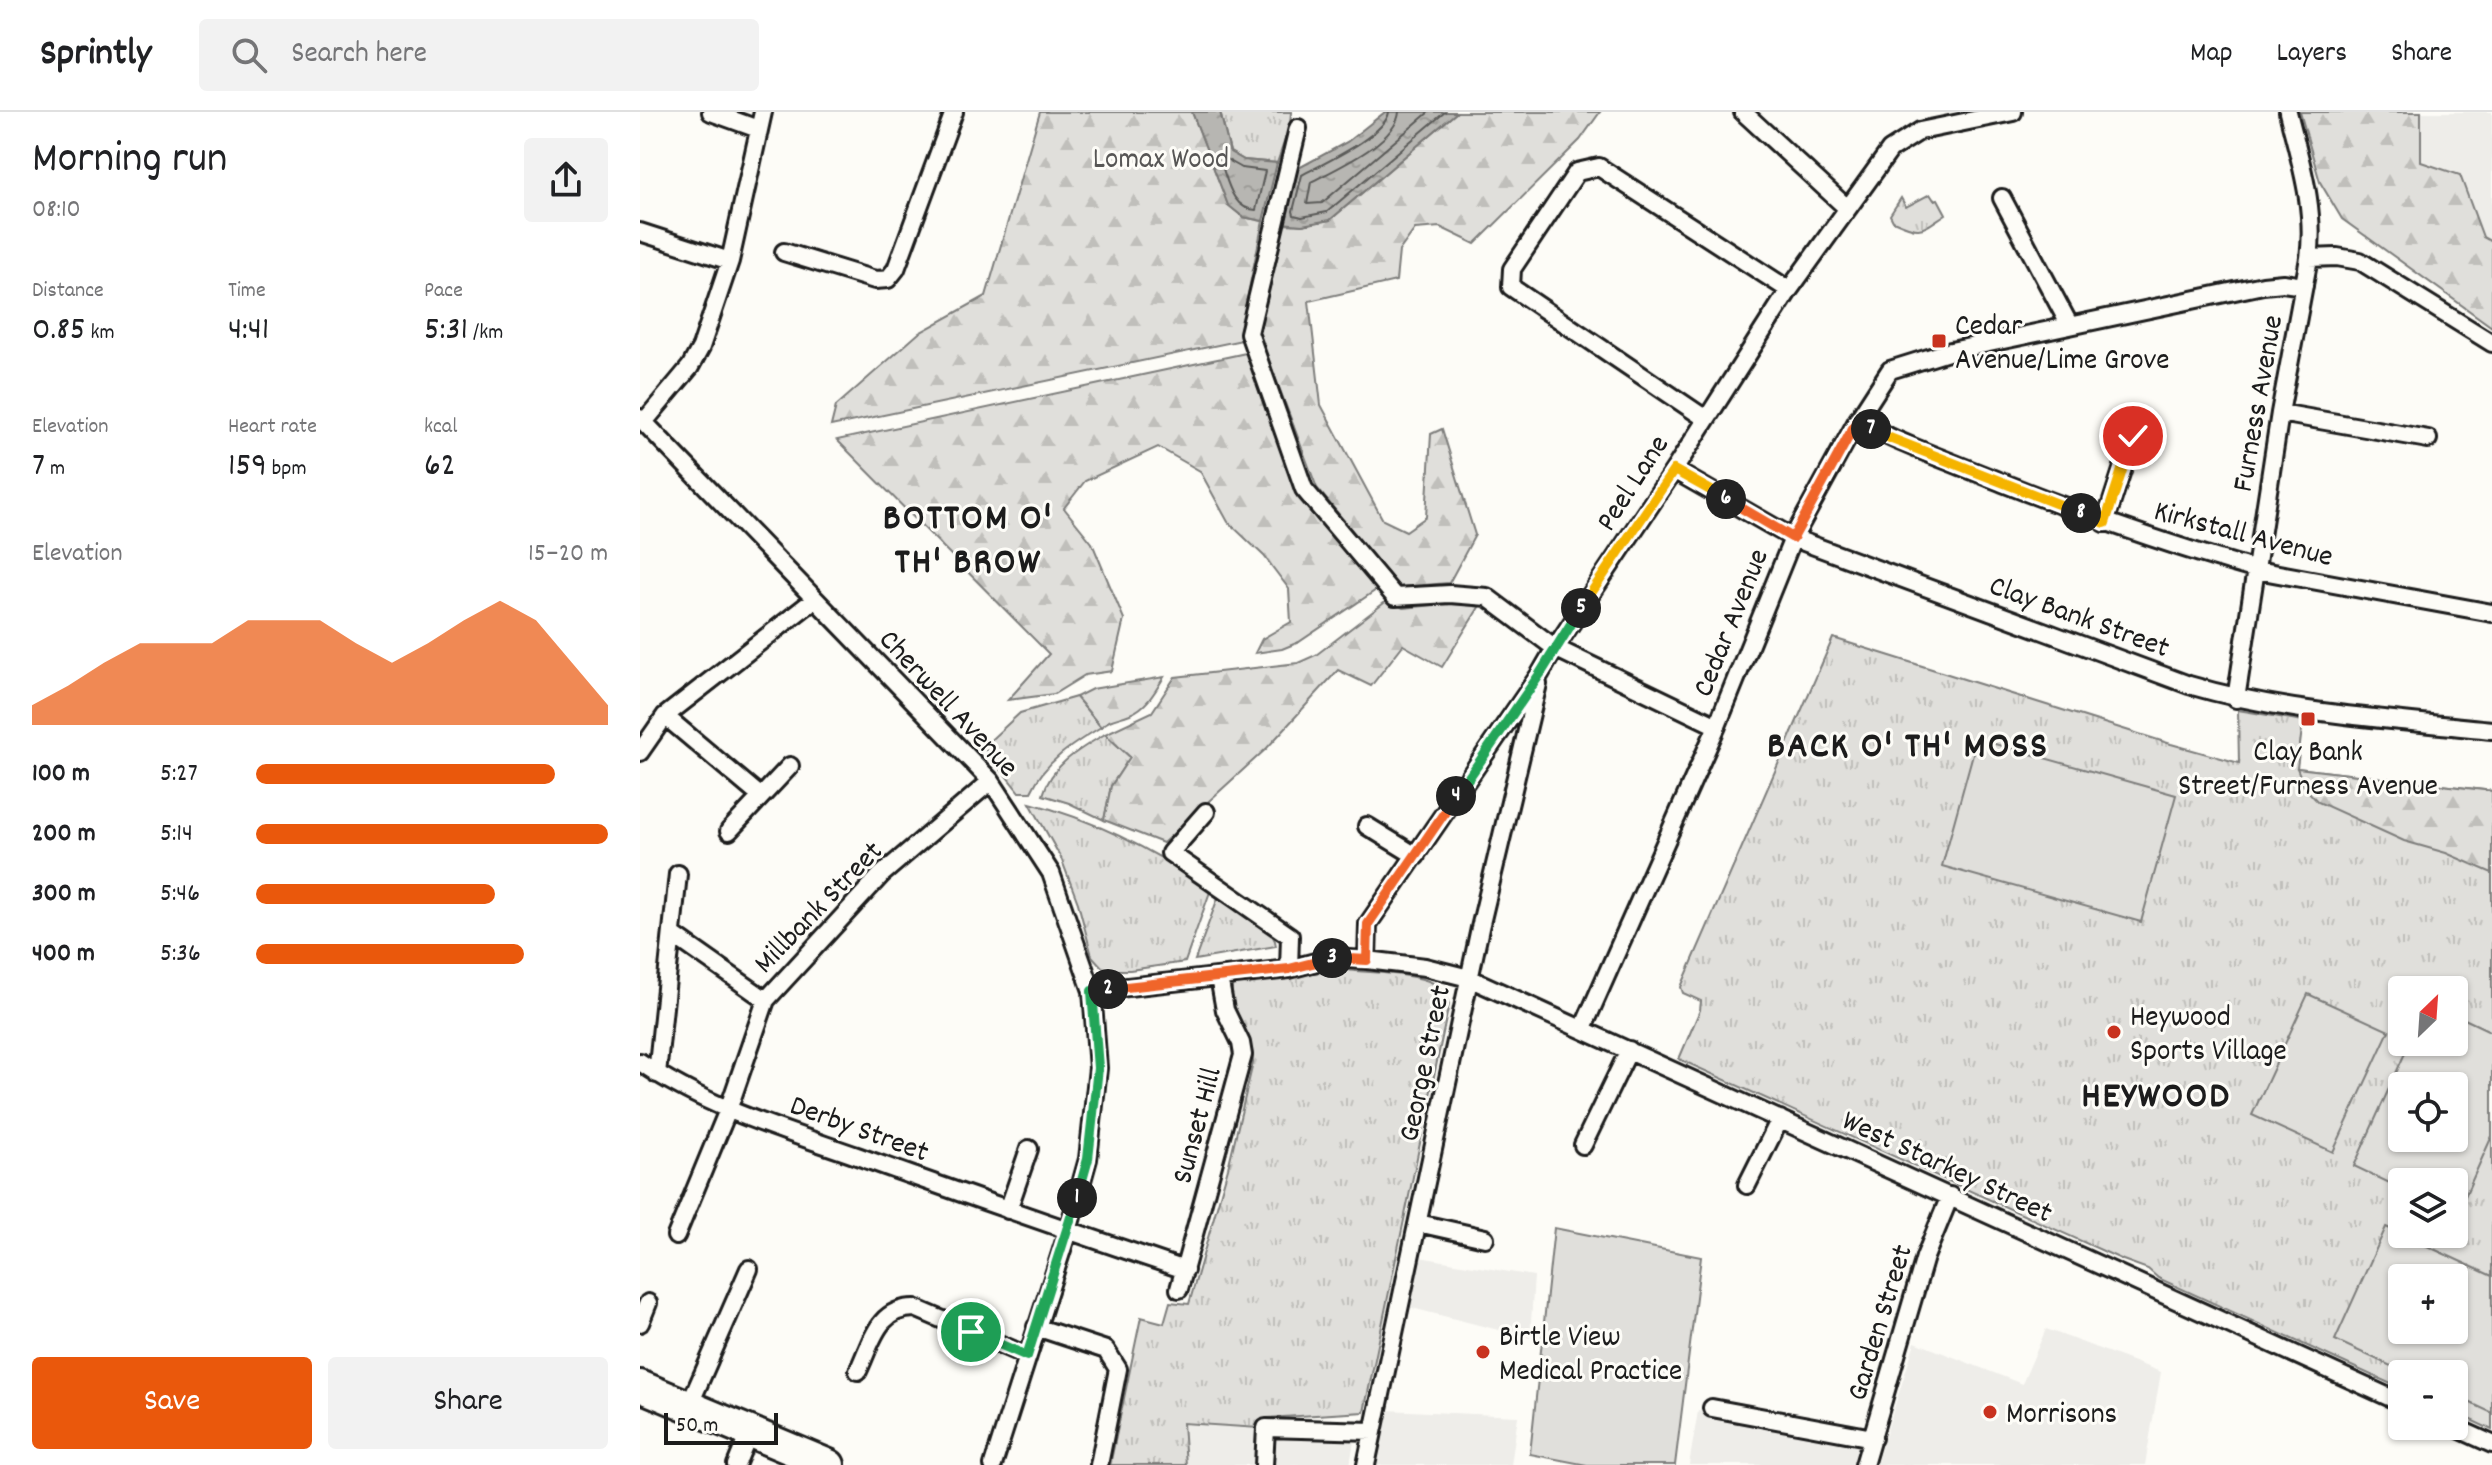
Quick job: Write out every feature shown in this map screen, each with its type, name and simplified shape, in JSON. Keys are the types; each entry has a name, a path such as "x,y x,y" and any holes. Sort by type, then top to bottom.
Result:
{"highway":[{"path":"640,1386 823,1464"}],"street":[{"path":"711,112 758,129"},
{"path":"642,420 690,367 701,347 730,261 763,112"},
{"path":"784,252 875,280 888,279 896,269 954,112"},
{"path":"1743,112 1847,208"},
{"name":"Peel Lane","path":"1367,960 1368,924 1540,674 1789,290 1890,150 1920,131 1956,118 2013,112"},
{"path":"2288,112 2311,209 2309,258 2337,257 2360,261 2492,343"},
{"path":"1298,128 1249,333 1304,489 1395,597 1450,594 1487,597 1555,648 1717,726"},
{"path":"1706,419 1511,287 1512,269 1577,172 1599,167 1789,290"},
{"path":"2002,198 2069,324"},
{"path":"640,232 730,261"},
{"name":"Furness Avenue","path":"2236,699 2280,413 2309,258"},
{"name":"Cedar Avenue","path":"1583,1028 1717,726 1793,538 1857,421 1890,370 1951,351 2069,324 2263,285 2283,283 2304,286"},
{"path":"2280,413 2428,439"},
{"name":"Cherwell Avenue","path":"642,420 991,781 1051,873 1092,991 1098,1068 1088,1159 993,1465"},
{"name":"Kirkstall Avenue","path":"1857,421 1892,439 2105,523 2257,570 2492,613"},
{"path":"2105,523 2133,436"},
{"name":"Clay Bank Street","path":"1674,470 1793,538 2189,685 2236,699 2304,710 2492,730"},
{"path":"640,752 665,716 815,599"},
{"name":"George Street","path":"1366,1465 1469,978 1540,674"},
{"path":"665,716 760,796"},
{"path":"729,831 790,766"},
{"name":"Millbank Street","path":"676,1236 728,1110 766,1000 881,875 991,781"},
{"path":"1206,812 1170,853 1290,936 1289,969"},
{"path":"1367,826 1416,856"},
{"path":"657,1074 678,874"},
{"path":"672,934 766,1000"},
{"name":"West Starkey Street","path":"1092,991 1289,969 1331,958 1425,967 1469,978 2388,1397"},
{"name":"Sunset Hill","path":"1179,1289 1243,1055 1241,1043 1225,1010 1219,977"},
{"path":"1583,1145 1629,1050"},
{"name":"Derby Street","path":"640,1062 728,1110 1185,1270"},
{"path":"1747,1185 1780,1119"},
{"path":"1008,1210 1029,1149"},
{"name":"Garden Street","path":"1864,1465 1925,1257 1950,1196"},
{"path":"1418,1223 1485,1238"},
{"path":"689,1406 749,1269"},
{"path":"640,1323 648,1303"},
{"path":"858,1371 881,1322 887,1315 904,1308 915,1308 1027,1356"},
{"path":"1036,1327 1106,1350 1118,1369 1099,1465"},
{"path":"1712,1408 1873,1438"},
{"path":"1264,1465 1266,1428 1373,1431"},
{"path":"736,1465 750,1431"},
{"path":"2468,1433 2492,1444"}],"shaded area":[{"path":"2421,112 2492,112 2492,242 2483,237 2460,175 2421,162"},
{"path":"1419,1257 1534,1276 1530,1338 1408,1307"},
{"path":"2046,1329 2161,1372 2145,1465 1876,1465 1915,1342 2022,1384"},
{"path":"1386,1410 1518,1416 1511,1465 1376,1465"},
{"path":"1698,1411 1861,1446 1855,1465 1689,1465"},
{"path":"1183,1422 1355,1435 1350,1465 1186,1465"}],"green space":[{"name":"Lomax Wood","path":"1040,112 1192,112 1228,205 1243,217 1263,221 1241,328 1242,340 831,426 836,406 919,333 986,296"},
{"path":"1220,112 1291,112 1290,125 1277,163 1244,160 1230,152"},
{"path":"1457,112 1600,112 1580,140 1475,244 1440,227 1415,229 1399,251 1396,281 1309,301 1321,405 1383,520 1406,531 1426,517 1431,434 1442,429 1475,535 1449,583 1399,587 1317,488 1257,329 1281,223 1302,225 1330,220"},
{"path":"2300,112 2421,112 2421,162 2460,175 2483,237 2492,242 2492,327 2342,219 2320,182"},
{"path":"1930,194 1934,200 1938,199 1946,214 1921,229 1893,221 1890,215 1901,198 1906,207"},
{"path":"1246,353 1297,497 1379,588 1299,642 1282,649 1255,653 1262,639 1291,622 1289,589 1264,556 1228,522 1200,471 1158,447 1085,481 1064,508 1092,543 1124,619 1112,671 1085,675 1054,694 1008,700 1049,654 837,440"},
{"path":"1388,600 1403,608 1481,604 1442,667 1403,645 1371,686 1338,670 1267,748 1163,843 1104,820 1111,786 1130,757 1105,734 1152,712 1175,677 1298,663 1316,655"},
{"path":"1833,638 2239,763 2238,710 2303,721 2297,768 2492,791 2492,1430 2468,1419 2468,1360 2388,1360 2388,1383 2158,1278 2148,1269 1679,1059 1701,1001 1683,993 1681,987"},
{"path":"1164,677 1141,707 1101,727 1076,697 1092,689"},
{"path":"1076,697 1101,727 1052,762 1031,792 1019,792 983,747 1020,713"},
{"path":"1105,734 1130,757 1111,786 1104,820 1069,803 1043,795 1060,766"},
{"path":"1977,739 2176,795 2141,922 1942,866"},
{"path":"2297,768 2492,791 2492,873 2446,853 2404,841 2318,802 2305,788"},
{"path":"1030,803 1078,818 1124,838 1211,889 1185,962 1130,970 1102,967 1092,956 1078,903 1061,858"},
{"path":"1219,895 1262,924 1274,938 1276,946 1195,960"},
{"path":"1347,970 1425,980 1439,987 1449,1004 1364,1412 1267,1418 1259,1428 1183,1423 1186,1465 1110,1465 1141,1317 1164,1323 1170,1302 1189,1304 1228,1168 1253,1063 1249,1041 1233,1002 1233,980"},
{"path":"2308,994 2388,1031 2333,1152 2252,1115"},
{"path":"2468,1021 2492,1032 2492,1136 2468,1189 2468,1168 2388,1168 2388,1182 2354,1166 2388,1091 2388,1152 2468,1152 2468,1072 2396,1072 2404,1056 2468,1056"},
{"path":"2386,1227 2388,1248 2431,1248 2466,1264 2388,1264 2388,1344 2468,1344 2468,1265 2492,1276 2492,1413 2468,1402 2468,1360 2388,1360 2388,1365 2335,1340"},
{"path":"1554,1228 1701,1257 1675,1465 1587,1465 1530,1454"}],"water":[{"path":"1192,112 1220,112 1230,152 1244,160 1277,163 1263,221 1243,217 1228,205"},
{"path":"1385,112 1457,112 1330,220 1302,225 1281,223 1295,170 1347,142"}],"place":[{"name":"Cedar Avenue/Lime Grove","path":"1939,341"},
{"name":"Clay Bank Street/Furness Avenue","path":"2308,719"},
{"name":"Heywood Sports Village","path":"2114,1032"},
{"name":"Birtle View Medical Practice","path":"1483,1352"},
{"name":"Morrisons","path":"1990,1412"}],"district":[{"name":"BOTTOM O' TH' BROW","path":"968,537"},
{"name":"BACK O' TH' MOSS","path":"1908,743"},
{"name":"HEYWOOD","path":"2156,1093"}],"route":[{"path":"971,1332 1027,1356 1088,1159 1098,1068 1092,991 1289,969 1331,958 1367,960 1368,924 1540,674 1674,470 1793,538 1857,421 1892,439 2105,523 2133,436"}]}
